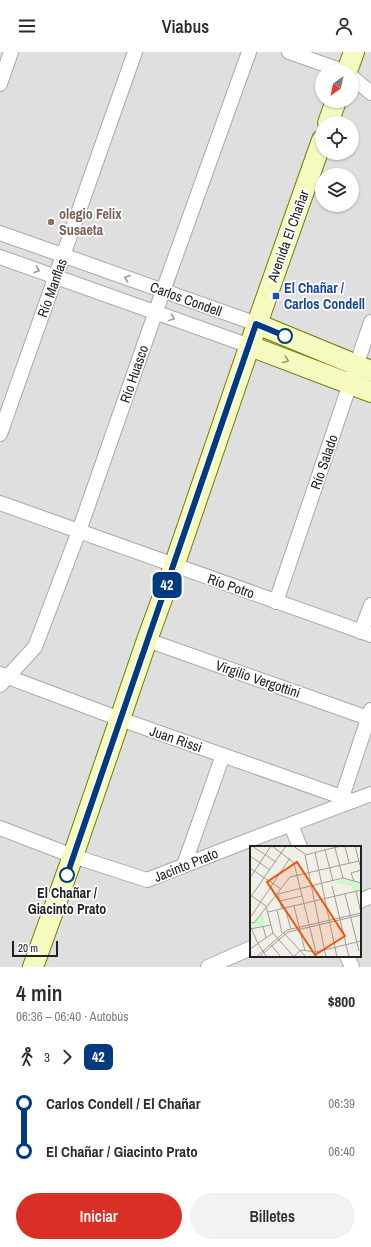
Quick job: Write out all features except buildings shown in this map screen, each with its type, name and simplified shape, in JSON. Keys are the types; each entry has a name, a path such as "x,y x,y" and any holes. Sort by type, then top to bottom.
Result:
{"street":[{"path":"0,84 11,52"},
{"name":"Río Manflas","path":"0,434 135,52"},
{"name":"Río Huasco","path":"2,679 35,648 79,532 163,291 249,52"},
{"path":"289,52 323,64"},
{"path":"350,64 354,52"},
{"path":"359,83 371,93"},
{"name":"Avenida El Chañar","path":"33,967 74,856 147,640 250,346 256,324 315,160"},
{"name":"Carlos Condell","path":"0,233 256,324 363,368"},
{"name":"Carlos Condell","path":"0,257 250,346 371,392"},
{"name":"Río Salado","path":"276,602 350,384 363,368 371,322"},
{"name":"Río Potro","path":"0,503 366,634"},
{"path":"366,634 371,605"},
{"name":"Virgilio Vergottini","path":"147,640 370,714"},
{"name":"Juan Rissi","path":"2,679 347,799"},
{"path":"347,799 370,714"},
{"path":"184,866 224,755"},
{"name":"Jacinto Prato","path":"0,828 74,856 147,880 291,825 347,799 371,794"},
{"path":"291,825 300,846"},
{"path":"361,901 371,896"},
{"path":"208,967 250,948"},
{"path":"347,957 352,967"}],"shaded area":[{"path":"0,52 371,52 371,967 0,967"}],"bus line":[{"name":"42","path":"67,875 147,640 250,346 256,324 285,336"}],"place":[{"name":"olegio Felix Susaeta","path":"51,222"},
{"name":"El Chañar / Carlos Condell","path":"276,296"},
{"name":"El Chañar / Giacinto Prato","path":"67,875"}]}
